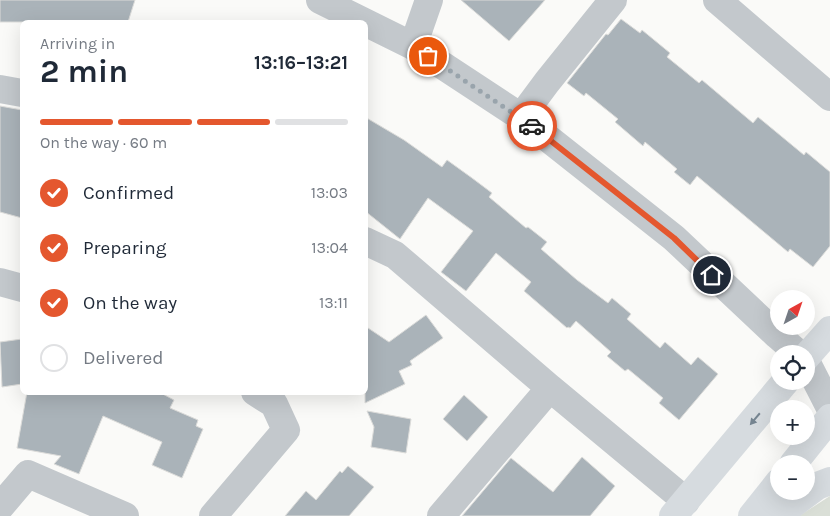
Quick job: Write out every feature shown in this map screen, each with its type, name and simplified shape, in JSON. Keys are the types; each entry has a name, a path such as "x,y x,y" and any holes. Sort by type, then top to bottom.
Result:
{"main road":[{"path":"815,348 830,330"},
{"path":"680,508 778,390"},
{"path":"800,455 830,418"},
{"path":"777,516 817,486 830,481"},
{"path":"752,516 770,493"}],"street":[{"path":"320,0 360,20"},
{"path":"413,46 429,0"},
{"path":"521,117 613,0"},
{"path":"716,0 830,97"},
{"path":"368,24 413,46 521,117 674,238 789,345"},
{"path":"0,89 20,93"},
{"path":"368,242 395,255 550,388 680,508"},
{"path":"0,282 20,287"},
{"path":"815,363 830,369"},
{"path":"815,377 830,408"},
{"path":"440,516 550,388"},
{"path":"213,516 286,430 274,404 260,395"},
{"path":"0,506 28,474 125,516"}],"shaded area":[{"path":"830,496 830,516 799,516"}],"building":[{"path":"0,0 135,0 129,20 20,20 20,22 0,22"},
{"path":"461,0 545,0 509,41"},
{"path":"621,19 640,33 642,30 670,53 667,57 699,83 702,80 753,123 758,117 804,155 806,152 830,172 830,246 813,267 790,249 788,252 697,176 690,185 674,172 677,169 645,142 643,146 615,122 618,119 586,93 584,96 567,83 606,34 608,35"},
{"path":"0,106 20,110 20,217 0,212"},
{"path":"368,119 404,140 442,167 447,160 472,178 492,193 489,197 526,228 528,227 547,242 541,249 577,280 608,303 612,298 631,314 627,319 660,348 665,342 691,365 698,357 718,374 679,420 659,403 663,398 628,369 625,371 607,356 611,352 576,321 570,328 567,328 524,291 531,282 496,253 466,291 441,272 473,231 428,198 400,239 368,213"},
{"path":"426,315 443,338 410,361 412,365 399,371 405,384 365,403 365,395 368,395 368,328 389,342"},
{"path":"20,339 20,384 2,387 0,342"},
{"path":"26,395 165,395 174,400 170,408 198,420 196,426 203,429 182,478 152,465 162,442 103,416 79,474 54,464 61,456 17,448"},
{"path":"464,395 488,417 467,441 443,419"},
{"path":"367,411 411,419 406,453 371,447 374,427"},
{"path":"582,457 615,486 590,516 462,516 511,458 553,492"},
{"path":"348,466 374,487 349,516 285,516 306,491 316,500 340,471 342,473"}],"way so far":[{"path":"428,56 532,126"}],"route":[{"path":"532,126 674,238 712,275"}]}
